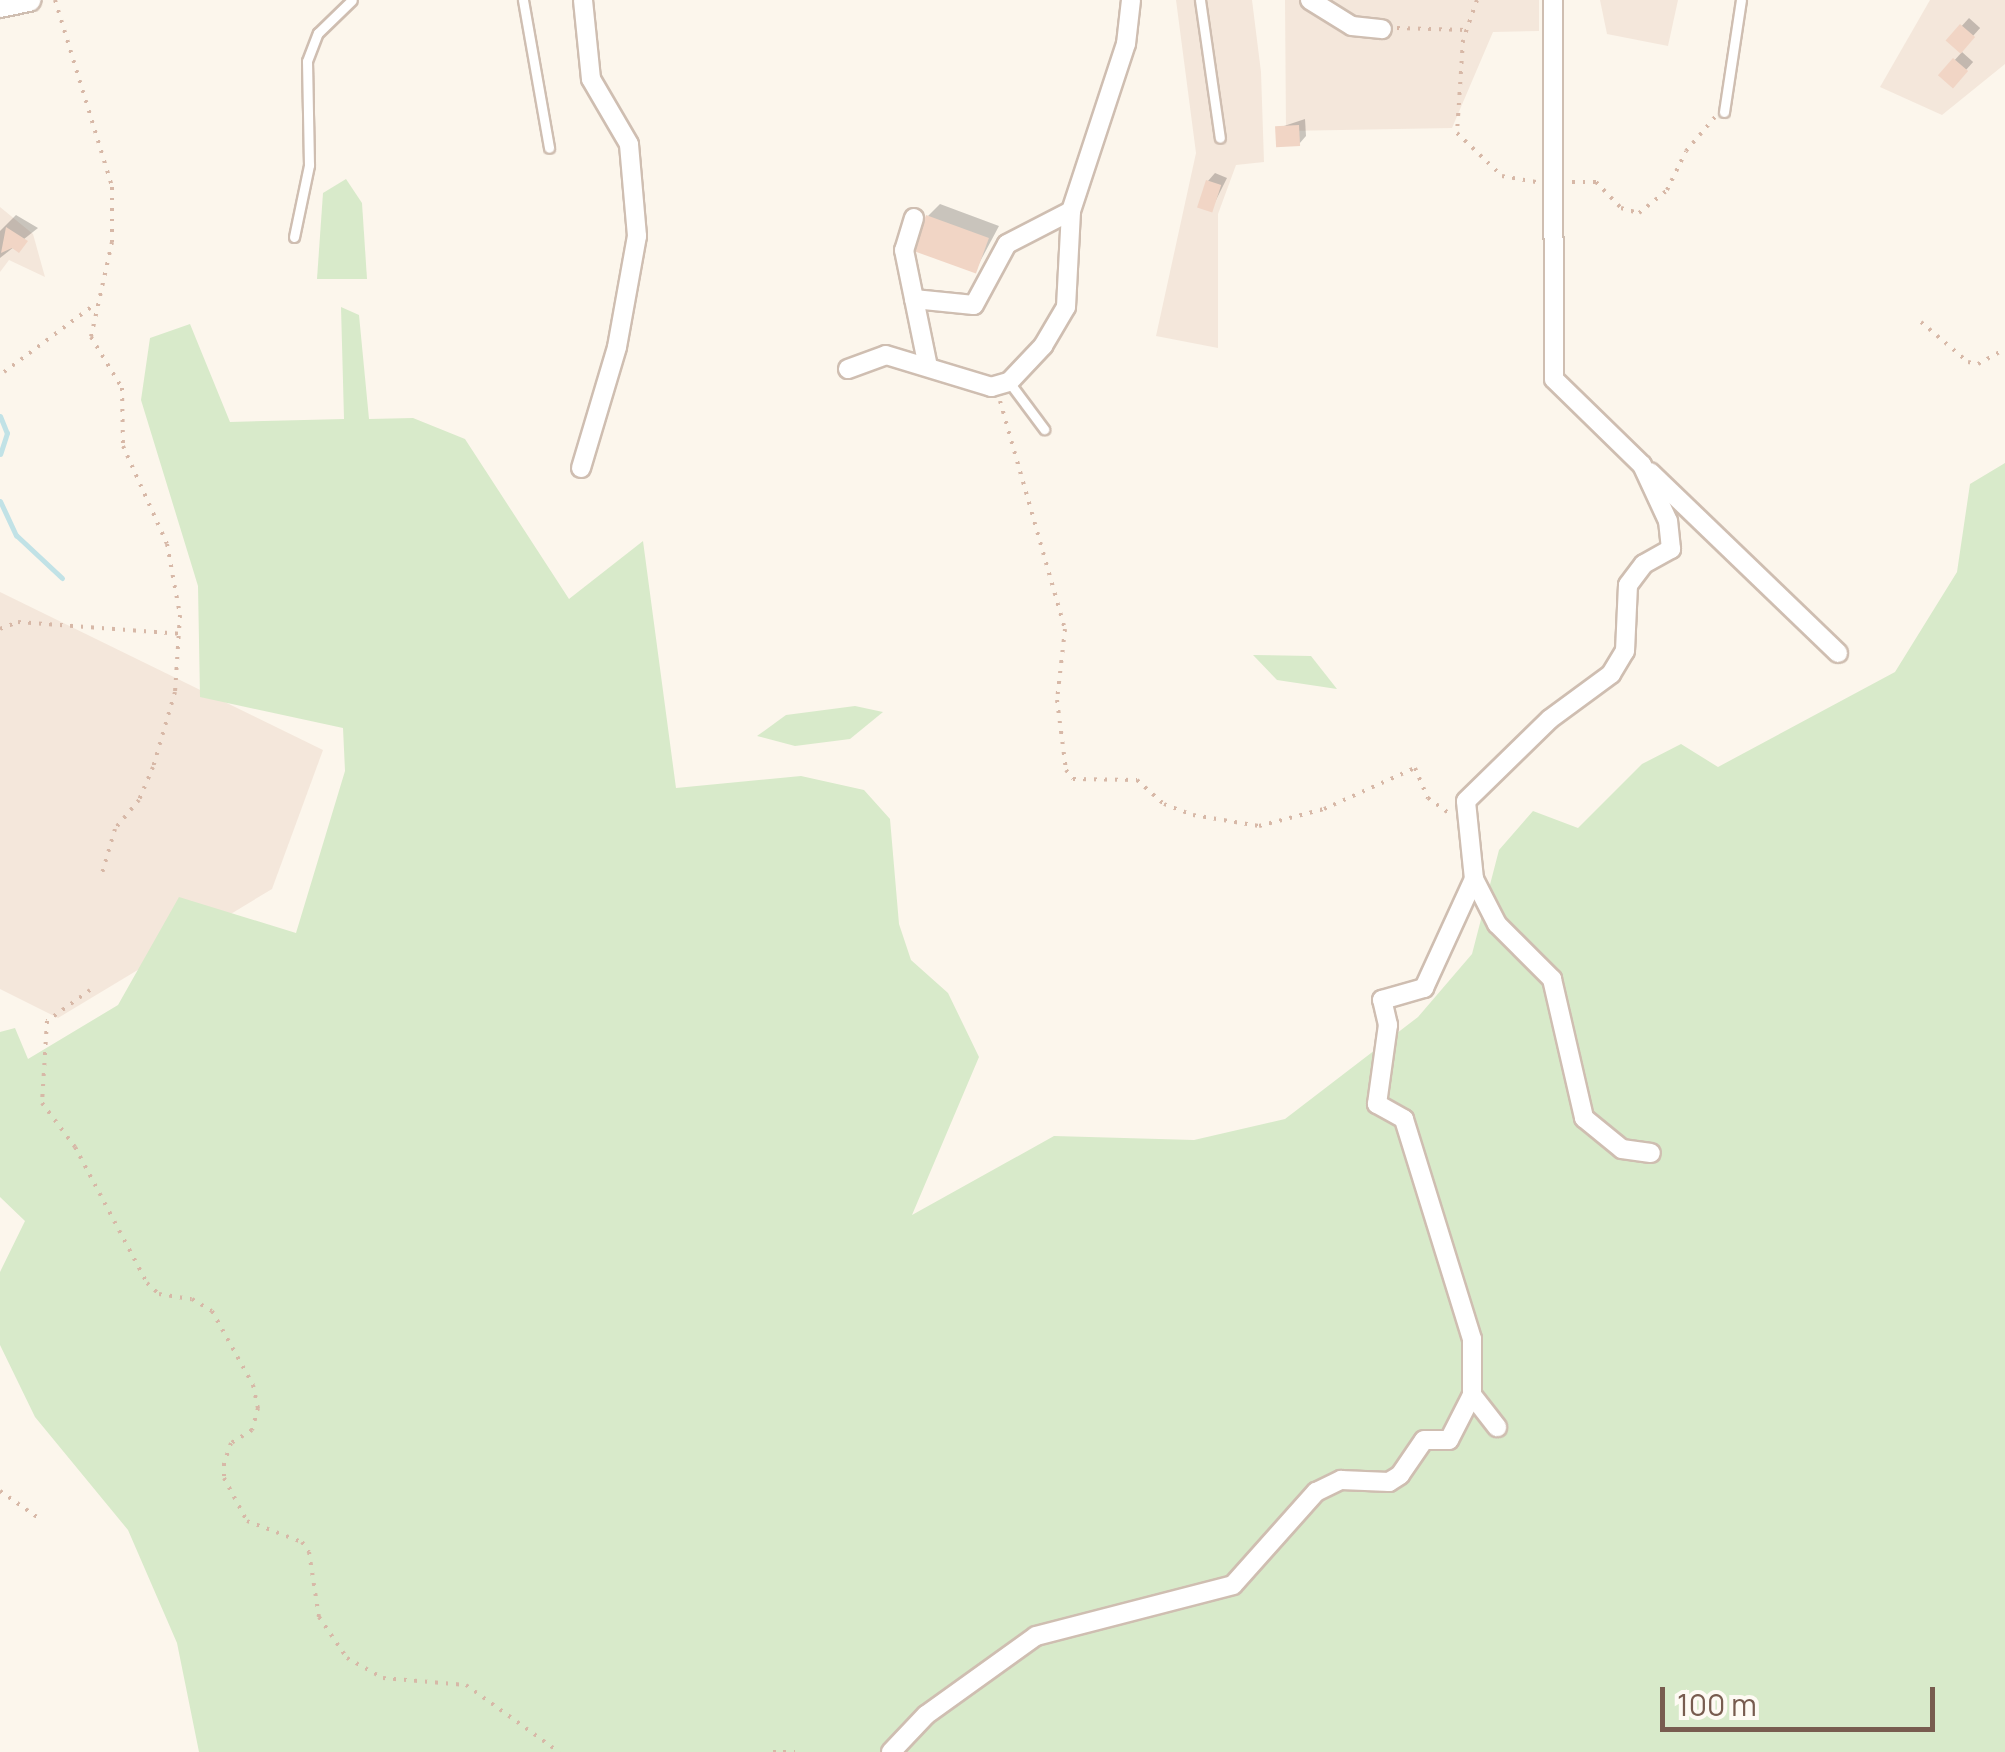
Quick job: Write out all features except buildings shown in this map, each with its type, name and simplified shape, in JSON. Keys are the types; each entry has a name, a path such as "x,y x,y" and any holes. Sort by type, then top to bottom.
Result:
{"main road":[{"path":"0,6 30,0"}],"street":[{"path":"581,468 617,346 637,236 629,144 591,79 583,0"},
{"path":"848,369 886,355 972,386 1010,383 1043,346 1066,307 1071,210 1126,44 1131,0"},
{"path":"1310,0 1352,26 1382,29"},
{"path":"1553,0 1554,379 1838,653"},
{"path":"914,300 974,306 1007,244 1071,210"},
{"path":"914,218 904,250 928,367"},
{"path":"1642,464 1668,522 1671,549 1644,564 1628,585 1625,651 1591,694 1550,719 1466,801 1474,879 1496,924 1552,980 1584,1118 1622,1150 1651,1153"},
{"path":"891,1752 926,1714 1036,1636 1233,1585 1316,1492 1341,1480 1389,1482 1400,1475 1424,1440 1449,1440 1472,1395 1472,1339 1458,1312 1404,1119 1378,1104 1388,1025 1382,1000 1424,988 1474,879"},
{"path":"1472,1395 1497,1428"}],"lane":[{"path":"294,237 309,165 307,60 326,22 352,0"},
{"path":"523,0 549,148"},
{"path":"1200,0 1220,138"},
{"path":"1724,112 1741,0"},
{"path":"1010,383 1044,429"}],"path":[{"path":"56,0 112,186 112,242 94,304 91,337 122,388 124,446 167,544 180,634 175,692 153,767 139,800 114,828 101,877"},
{"path":"1382,29 1466,30"},
{"path":"4,372 94,304"},
{"path":"1921,322 1968,362 1978,364 2005,349"},
{"path":"1010,383 998,411 1023,498 1042,530 1041,557 1065,629 1056,700 1066,770 1073,779 1140,781 1150,794 1178,809 1259,826 1324,810 1412,768 1428,798 1456,817 1468,815"},
{"path":"0,628 18,622 180,634"},
{"path":"90,990 47,1022 42,1103 75,1147 148,1283 159,1294 204,1304 253,1385 258,1408 251,1434 231,1443 224,1464 224,1478 247,1521 289,1536 309,1552 319,1617 347,1658 383,1678 456,1680 559,1752"},
{"path":"0,1491 36,1517"},
{"path":"773,1752 795,1752"}],"shaded area":[{"path":"1176,0 1252,0 1261,72 1264,162 1236,165 1218,214 1218,348 1156,336 1196,153"},
{"path":"1285,0 1539,0 1539,31 1493,32 1452,128 1286,131"},
{"path":"1600,0 1678,0 1668,46 1607,34"},
{"path":"1930,0 2005,0 2005,64 1942,115 1880,87"},
{"path":"0,207 33,234 45,277 9,260 0,272"},
{"path":"0,592 323,750 272,889 58,1018 0,989"}],"green space":[{"path":"346,179 362,203 367,279 317,279 323,193"},
{"path":"341,307 359,315 369,419 413,418 465,439 569,599 643,541 676,788 801,776 864,790 890,819 899,924 911,960 948,993 979,1057 912,1215 1054,1136 1194,1140 1285,1119 1418,1017 1472,954 1499,850 1533,811 1578,828 1642,764 1681,744 1718,767 1895,672 1957,572 1970,484 2005,463 2005,1752 199,1752 177,1643 128,1530 35,1417 0,1345 0,1272 25,1221 0,1197 0,1032 15,1028 28,1059 118,1005 179,897 296,933 345,771 343,728 200,697 198,586 141,400 150,338 190,324 230,422 344,419"},
{"path":"1253,655 1311,656 1337,689 1277,680"},
{"path":"855,706 883,712 850,739 795,746 757,736 786,715"}],"waterway":[{"path":"0,416 7,433 0,454"},
{"path":"0,501 16,535 62,578"}]}
